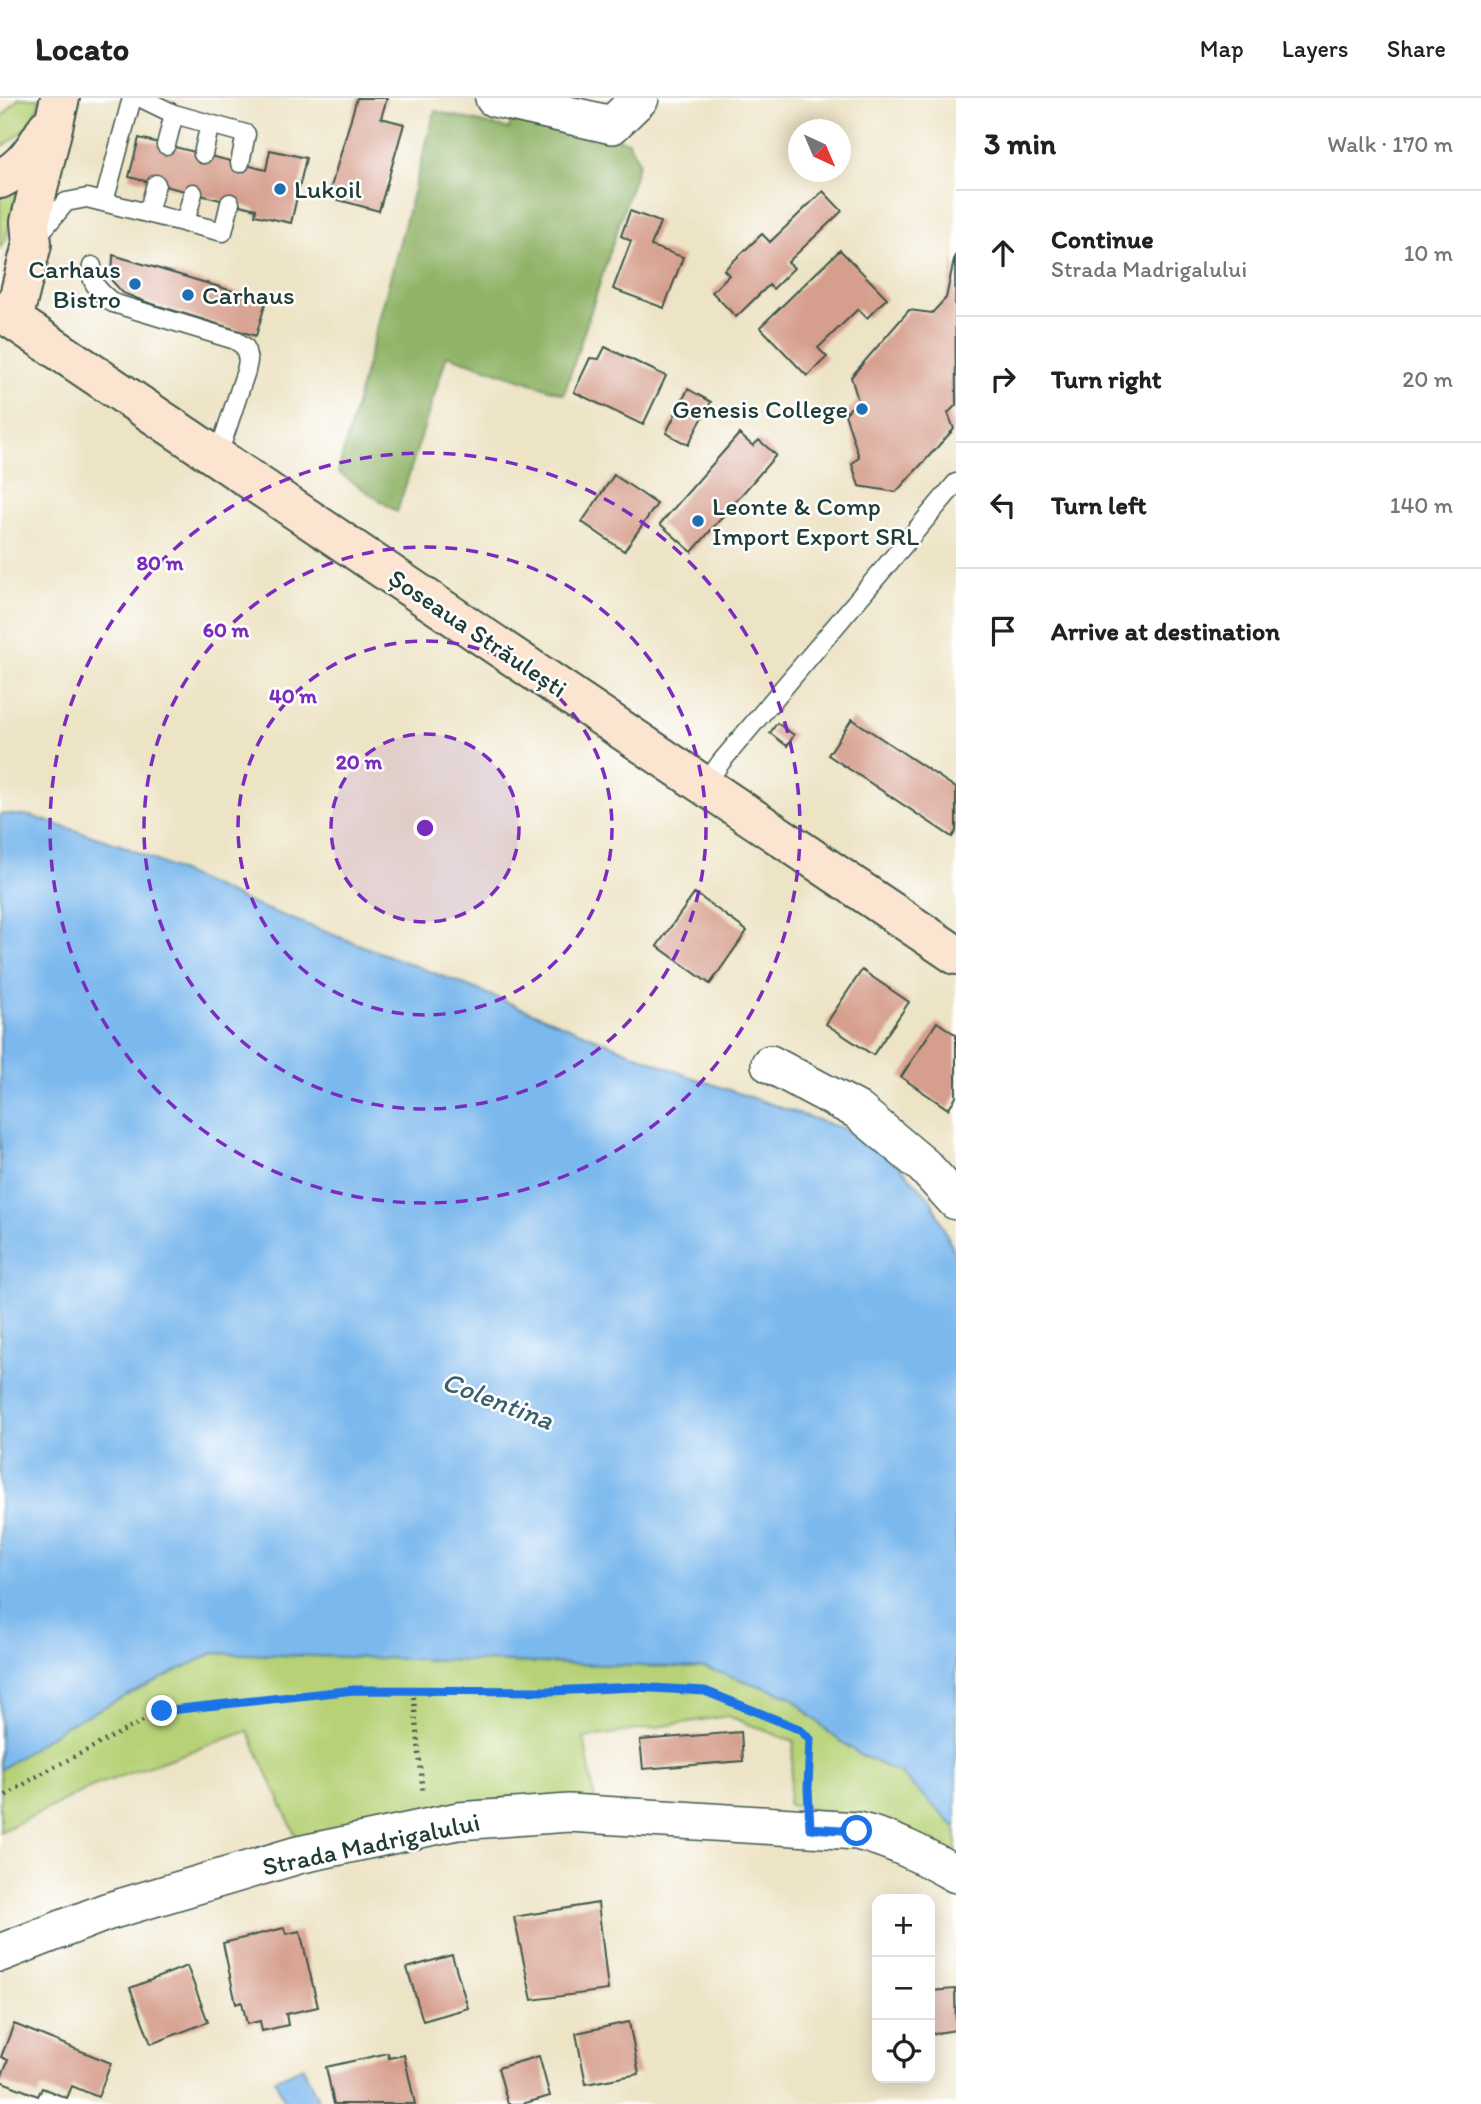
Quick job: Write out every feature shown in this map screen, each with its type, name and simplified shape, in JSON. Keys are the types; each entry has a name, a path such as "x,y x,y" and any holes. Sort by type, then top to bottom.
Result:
{"street":[{"path":"494,98 612,125 640,98"},
{"path":"0,179 30,157 65,102"},
{"path":"7,316 38,235 30,222 65,102"},
{"name":"Șoseaua Străulești","path":"7,316 956,955"},
{"path":"770,1064 857,1110 925,1166 956,1201"},
{"name":"Strada Madrigalului","path":"0,1953 106,1912 298,1854 458,1821 569,1813 857,1831 884,1837 912,1849 956,1874"}],"lane":[{"path":"104,202 132,98"},
{"path":"141,98 174,114 246,134 240,163"},
{"path":"166,145 174,114"},
{"path":"203,154 210,124"},
{"path":"148,213 156,184"},
{"path":"185,223 193,193"},
{"path":"38,235 66,202 87,198 223,233 230,203"},
{"path":"92,266 90,274 94,283 113,303 235,340 245,347 248,362 246,371 217,458"},
{"path":"704,786 721,762 956,483"}],"path":[{"path":"0,1799 39,1775 162,1711 354,1690 550,1691 634,1687 705,1691 799,1729 810,1739 810,1828"},
{"path":"413,1690 427,1828"}],"green space":[{"path":"19,98 41,98 26,128 0,148 0,119"},
{"path":"435,111 509,129 512,115 628,141 639,162 564,394 447,355 397,512 338,472"},
{"path":"0,186 17,188 17,192 6,239 0,248"},
{"path":"213,1653 706,1668 790,1696 832,1735 859,1754 901,1774 956,1828 956,1854 858,1819 788,1805 794,1742 728,1716 584,1738 595,1801 299,1843 248,1731 96,1785 0,1832 0,1770 63,1727"}],"water":[{"name":"Colentina","path":"0,814 31,816 123,846 250,903 468,986 688,1076 850,1131 886,1152 930,1198 956,1255 956,1828 901,1774 859,1754 832,1735 790,1696 706,1668 213,1653 63,1727 0,1770"},
{"path":"303,2067 320,2104 286,2104 275,2080"}],"building":[{"path":"357,98 387,98 381,118 404,124 379,211 328,197"},
{"path":"139,138 266,170 270,150 306,158 291,223 255,215 256,209 129,177"},
{"path":"823,191 842,211 788,262 794,268 773,289 769,285 736,317 712,292 729,275 724,270 762,234 770,242"},
{"path":"630,211 660,222 651,246 683,257 664,308 613,289 631,241 621,236"},
{"path":"840,250 887,298 867,318 858,309 818,348 827,357 807,376 760,327"},
{"name":"Carhaus","path":"113,255 266,301 256,336 123,293 112,281"},
{"path":"955,255 956,405 948,413 954,429 896,492 859,486 852,464 859,457 845,414 858,400 851,377 909,310 932,313 946,298"},
{"path":"605,347 666,376 643,425 574,392 590,358 599,359"},
{"path":"688,389 711,402 688,445 666,433"},
{"path":"739,434 753,446 759,440 776,455 692,552 660,524"},
{"path":"614,475 657,504 624,551 582,522"},
{"path":"852,719 956,788 956,831 952,837 828,755"},
{"path":"777,723 794,735 787,746 770,733"},
{"path":"695,893 747,931 710,984 657,946"},
{"path":"862,970 909,1002 873,1055 826,1024"},
{"path":"937,1022 956,1035 956,1097 948,1109 901,1077"},
{"path":"741,1732 743,1761 643,1769 640,1740"},
{"path":"598,1903 608,1990 532,2000 514,1917"},
{"path":"284,1928 286,1934 300,1931 318,2007 286,2014 288,2025 262,2031 260,2021 247,2024 242,2002 236,2004 223,1943"},
{"path":"452,1955 468,2008 423,2021 407,1968"},
{"path":"187,1966 208,2022 151,2044 130,1988"},
{"path":"955,1989 956,2030 935,2033 935,1991"},
{"path":"629,2022 639,2074 586,2084 576,2033"},
{"path":"14,2024 111,2063 98,2097 72,2086 67,2098 42,2088 38,2096 0,2081 8,2060 1,2057"},
{"path":"388,2053 389,2058 404,2055 415,2104 334,2104 326,2067"},
{"path":"539,2056 550,2096 522,2104 508,2104 498,2068"}],"place":[{"name":"Lukoil","path":"280,189"},
{"name":"Carhaus Bistro","path":"135,284"},
{"name":"Carhaus","path":"188,295"},
{"name":"Genesis College","path":"862,409"},
{"name":"Leonte & Comp Import Export SRL","path":"698,521"}],"route":[{"path":"162,1711 354,1690 550,1691 634,1687 705,1691 799,1729 810,1739 810,1828 857,1831"}]}
